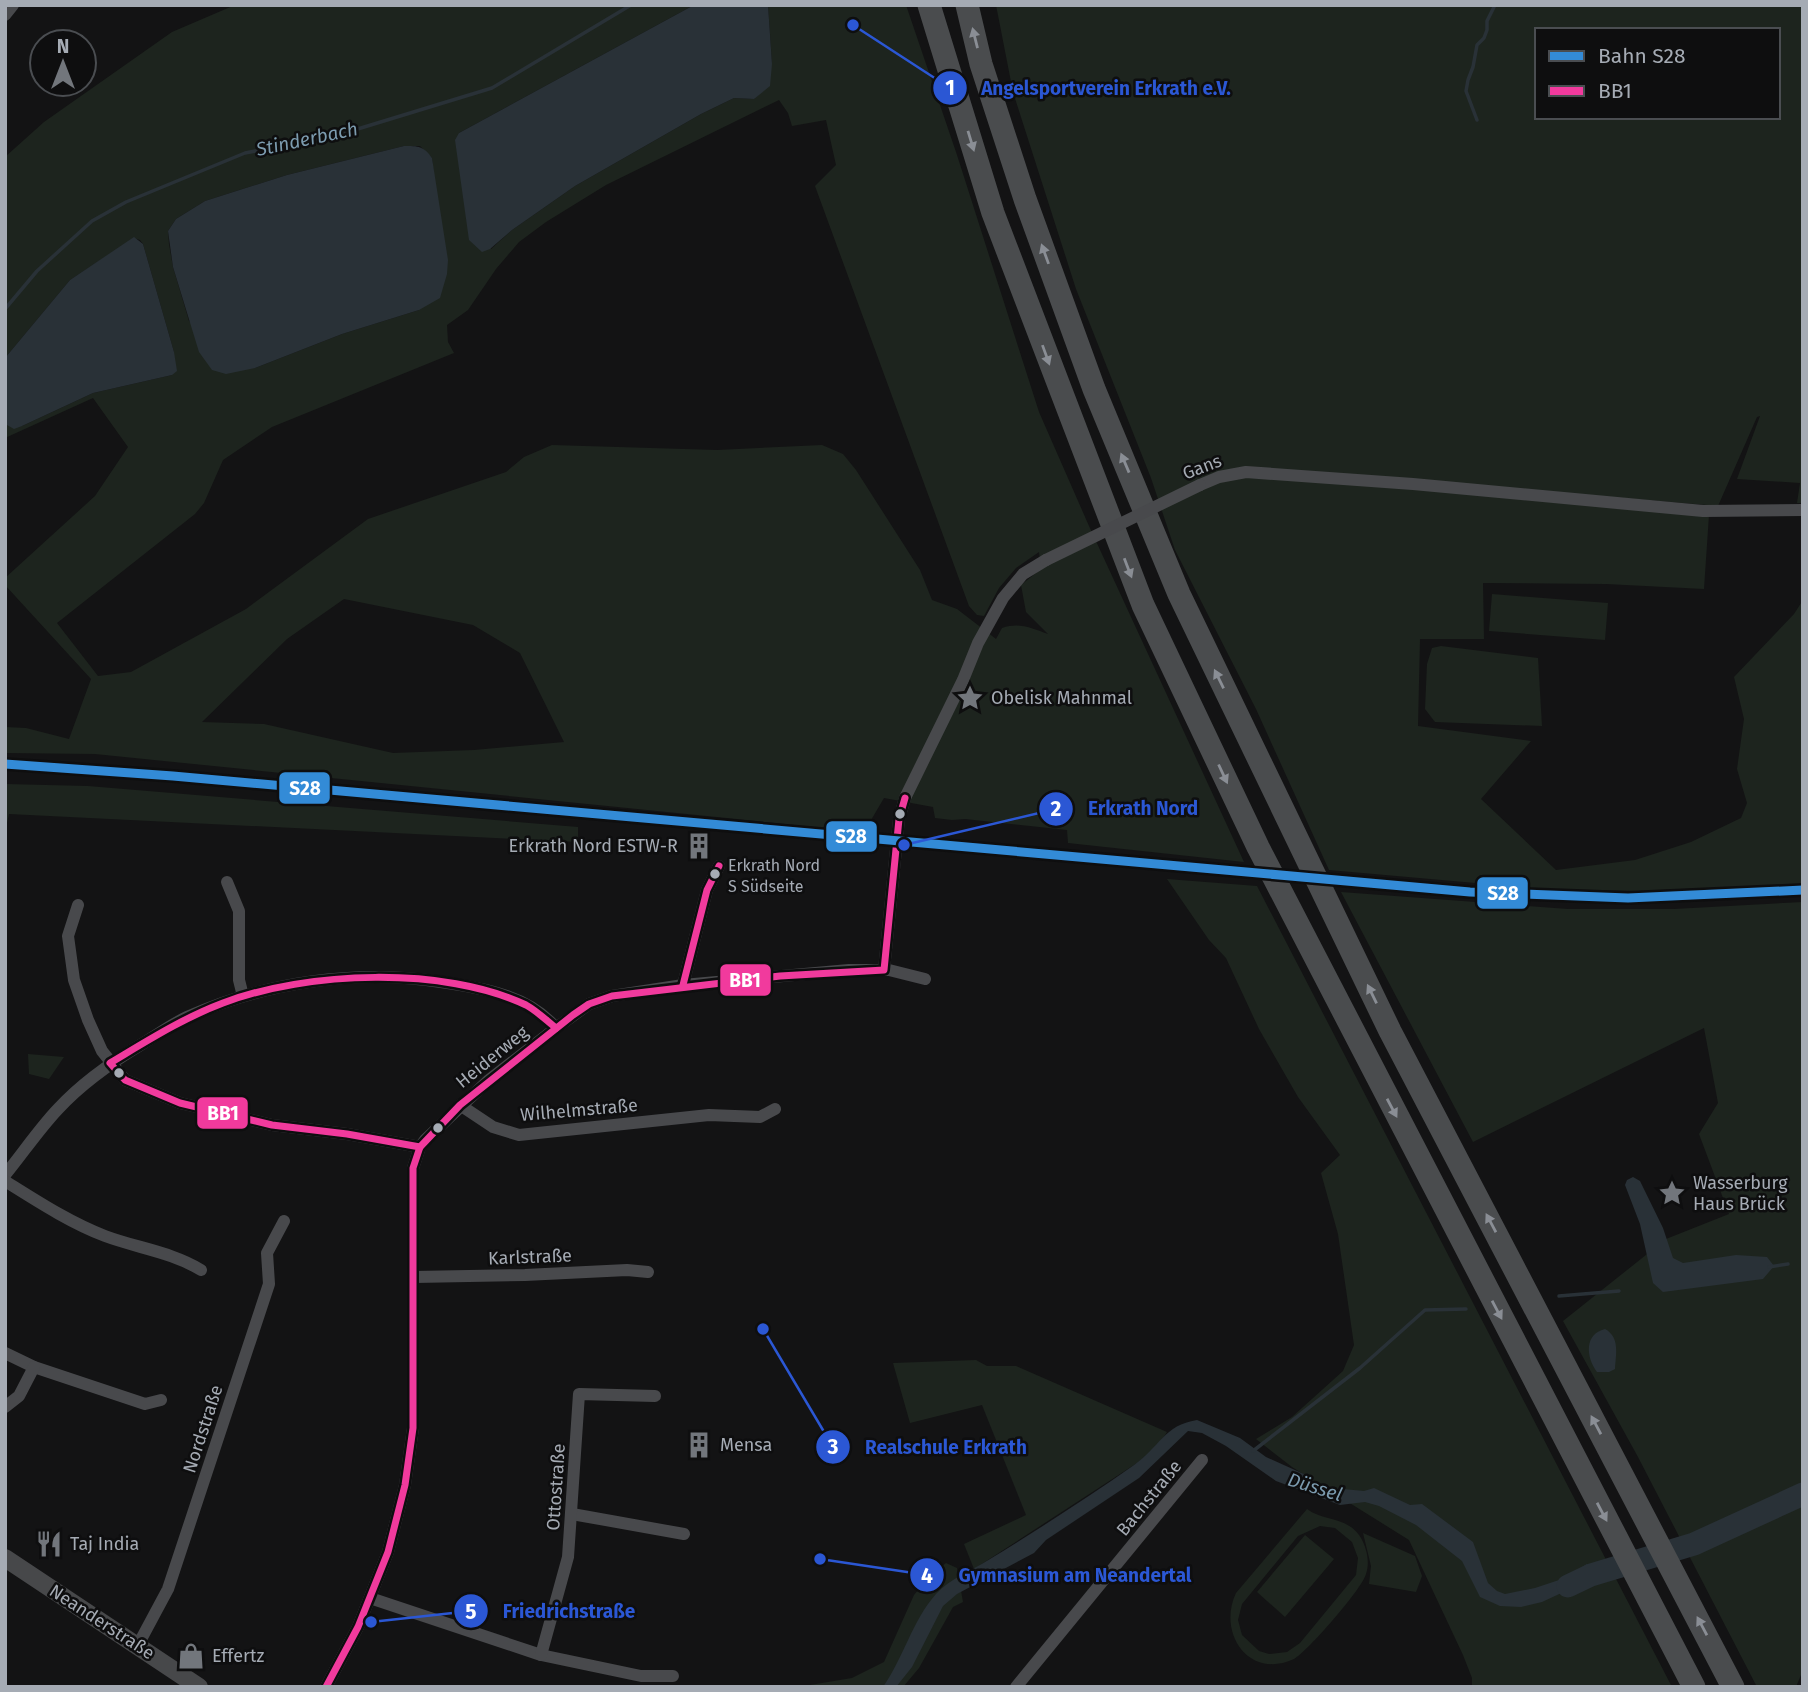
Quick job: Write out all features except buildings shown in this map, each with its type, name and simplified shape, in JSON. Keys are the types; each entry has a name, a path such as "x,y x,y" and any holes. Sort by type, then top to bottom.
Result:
{"highway":[{"path":"929,5 993,213 1143,605 1258,847 1360,1048 1694,1687"},
{"path":"967,5 981,64 1025,199 1094,390 1179,594 1390,1031 1733,1687"}],"main road":[{"name":"Neanderstraße","path":"5,1558 199,1687"}],"street":[{"path":"5,15 13,5"},
{"name":"Gans","path":"884,970 900,819 905,798 963,680 978,643 1003,598 1023,574 1046,560 1200,485 1219,477 1246,472 1413,484 1703,511 1803,510"},
{"path":"683,985 708,890 719,866"},
{"path":"227,882 239,911 239,980 243,996"},
{"path":"78,905 68,936 74,980 88,1020 110,1063 125,1080 180,1103 272,1125 347,1134 420,1147 413,1167 413,1428 405,1485 388,1552 370,1598 326,1687"},
{"name":"Heiderweg","path":"420,1147 460,1105 556,1028 589,1004 612,996 683,985 824,972 884,970 926,979"},
{"path":"5,1175 59,1108 110,1063 185,1018 243,996 326,980 374,977 431,980 518,1000 544,1014 556,1028"},
{"name":"Wilhelmstraße","path":"460,1105 493,1127 519,1135 709,1115 760,1117 775,1109"},
{"path":"5,1181 46,1207 103,1235 181,1258 201,1270"},
{"name":"Nordstraße","path":"138,1645 168,1589 269,1284 267,1253 284,1221"},
{"name":"Karlstraße","path":"414,1277 628,1270 648,1272"},
{"path":"5,1353 34,1367 145,1404 161,1400"},
{"path":"5,1407 19,1396 34,1367"},
{"name":"Ottostraße","path":"541,1655 568,1557 579,1394 655,1396"},
{"name":"Bachstraße","path":"1016,1687 1202,1460"},
{"path":"572,1514 684,1534"},
{"path":"370,1598 541,1655 641,1676 673,1676"}],"shaded area":[{"path":"235,5 694,5 459,133 491,249 512,230 575,186 701,114 734,98 754,99 772,64 768,5 906,5 1039,412 1244,862 1068,843 1067,830 935,818 933,807 884,798 864,832 95,754 5,753 5,727 26,728 69,739 91,679 5,585 5,578 95,496 128,447 93,398 5,438 5,423 22,426 93,393 172,375 174,352 143,244 134,238 70,280 5,358 5,157 44,122 78,98 98,98 98,84 172,32","holes":["779,100 788,113 792,126 826,120 836,165 815,186 969,606 977,615 984,616 999,588 1016,568 1039,552 1041,569 1021,585 1026,612 1048,634 1025,626 1014,626 1002,628 996,639 957,609 932,600 920,570 856,470 843,454 822,445 717,450 552,445 524,457 506,472 368,519 246,609 131,672 98,676 57,623 195,514 204,503 223,460 272,427 454,353 448,342 447,325 468,310 496,269 519,242 606,185","404,146 420,146 432,158 436,194 419,310 342,334 255,368 189,321 169,244 168,231 176,219 205,201 287,175","344,599 473,625 520,653 564,742 474,750 393,753 264,724 202,722 287,639"]},
{"path":"996,5 1803,5 1803,503 1797,503 1800,483 1737,479 1760,416 1757,417 1718,506 1387,478 1709,515 1704,589 1606,584 1483,583 1484,639 1420,639 1418,726 1531,741 1481,799 1556,870 1635,860 1691,842 1741,818 1747,803 1737,769 1744,719 1734,677 1794,614 1803,600 1803,884 1637,891 1543,889 1329,870 1256,709 1175,550 1151,478 1076,289 1013,92"},
{"path":"1492,594 1608,603 1605,640 1489,631"},
{"path":"1441,646 1538,658 1542,726 1435,722 1425,709 1427,664 1432,648"},
{"path":"5,784 88,786 578,827 578,842 9,814 5,832"},
{"path":"1167,879 1257,886 1672,1687 1472,1687 1472,1678 1463,1655 1409,1540 1292,1467 1256,1439 1292,1417 1343,1371 1354,1345 1338,1234 1321,1173 1340,1155 1298,1097 1259,1029 1226,958 1209,940"},
{"path":"1341,892 1568,909 1674,909 1803,902 1803,1670 1796,1687 1757,1687 1638,1457 1563,1321 1666,1239 1729,1214 1699,1134 1718,1103 1704,1028 1473,1142"},
{"path":"28,1054 64,1057 49,1079 29,1074"},
{"path":"976,1360 987,1366 1016,1366 1167,1432 1158,1446 1137,1463 974,1569 964,1544 1026,1515 982,1405 910,1423 893,1363"},
{"path":"1307,1509 1349,1526 1356,1531 1365,1547 1368,1565 1362,1582 1333,1620 1294,1659 1278,1664 1263,1663 1251,1658 1241,1649 1234,1637 1231,1623 1231,1608 1236,1593","holes":["1320,1526 1335,1528 1352,1542 1358,1558 1356,1575 1300,1643 1287,1652 1269,1654 1259,1651 1242,1635 1238,1620 1242,1604 1298,1536"]},
{"path":"1363,1533 1415,1556 1422,1576 1416,1592 1369,1584 1371,1566"},
{"path":"1305,1535 1334,1559 1285,1617 1257,1592"},
{"path":"946,1563 957,1568 963,1602 953,1607 919,1668 903,1687 798,1687 852,1678 884,1662 914,1595 929,1577"}],"water":[{"path":"694,5 768,5 772,64 770,86 754,99 734,98 701,114 575,186 512,230 490,249 482,252 469,240 455,140 459,133"},
{"path":"404,146 420,148 432,158 448,260 440,298 419,310 342,334 255,368 226,374 212,370 199,352 173,267 168,231 176,219 205,201 287,175"},
{"path":"134,237 143,244 177,371 172,375 93,393 14,429 7,425 5,358 70,280"},
{"path":"1633,1177 1640,1181 1663,1228 1673,1258 1683,1263 1736,1255 1767,1257 1774,1266 1763,1279 1663,1292 1653,1283 1640,1224 1625,1185 1627,1180"},
{"path":"1605,1329 1615,1341 1615,1369 1597,1372 1589,1353 1590,1341"},
{"path":"1197,1420 1240,1438 1266,1457 1306,1475 1322,1487 1364,1491 1374,1488 1410,1505 1422,1504 1473,1542 1488,1583 1497,1591 1505,1594 1535,1588 1562,1579 1587,1564 1598,1576 1542,1602 1521,1607 1500,1606 1480,1597 1462,1561 1416,1525 1379,1506 1365,1502 1340,1505 1276,1481 1226,1446 1202,1433 1188,1431 1139,1478 1046,1540 1034,1553 957,1594 943,1606 912,1667 896,1687 883,1687 921,1616 941,1589 1045,1525 1116,1477 1143,1458 1169,1432"}],"waterway":[{"name":"Stinderbach","path":"5,309 37,271 92,221 126,202 245,153 338,135 492,88 631,5"},
{"path":"1477,120 1466,91 1477,45 1484,38 1487,21 1495,5"},
{"path":"1769,1267 1788,1264"},
{"path":"1559,1296 1619,1291"},
{"path":"1253,1451 1360,1368 1425,1310 1466,1309"},
{"name":"Düssel","path":"1568,1586 1591,1575 1694,1544 1803,1494"}],"rail line":[{"name":"S28","path":"5,764 173,776 1470,892 1628,898 1803,890"}],"transit line":[{"name":"BB1","path":"326,1687 358,1627 388,1552 405,1485 413,1428 413,1168 420,1147 460,1105 589,1004 612,996 780,976 884,970 899,819 905,798"},
{"name":"BB1","path":"683,985 707,890 719,866"},
{"name":"BB1","path":"420,1147 347,1134 272,1125 180,1103 125,1080 110,1063 179,1023 223,1003 257,992 334,979 416,979 493,992 526,1005 556,1028"}],"place":[{"name":"Angelsportverein Erkrath e.V.","path":"853,25"},
{"name":"Obelisk Mahnmal","path":"970,698"},
{"name":"Erkrath Nord","path":"904,845"},
{"name":"Erkrath Nord ESTW-R","path":"699,846"},
{"name":"Erkrath Nord S Südseite","path":"715,874"},
{"name":"Wasserburg Haus Brück","path":"1672,1193"},
{"name":"Realschule Erkrath","path":"763,1329"},
{"name":"Mensa","path":"699,1445"},
{"name":"Taj India","path":"49,1544"},
{"name":"Gymnasium am Neandertal","path":"820,1559"},
{"name":"Friedrichstraße","path":"371,1622"},
{"name":"Effertz","path":"191,1656"}]}
